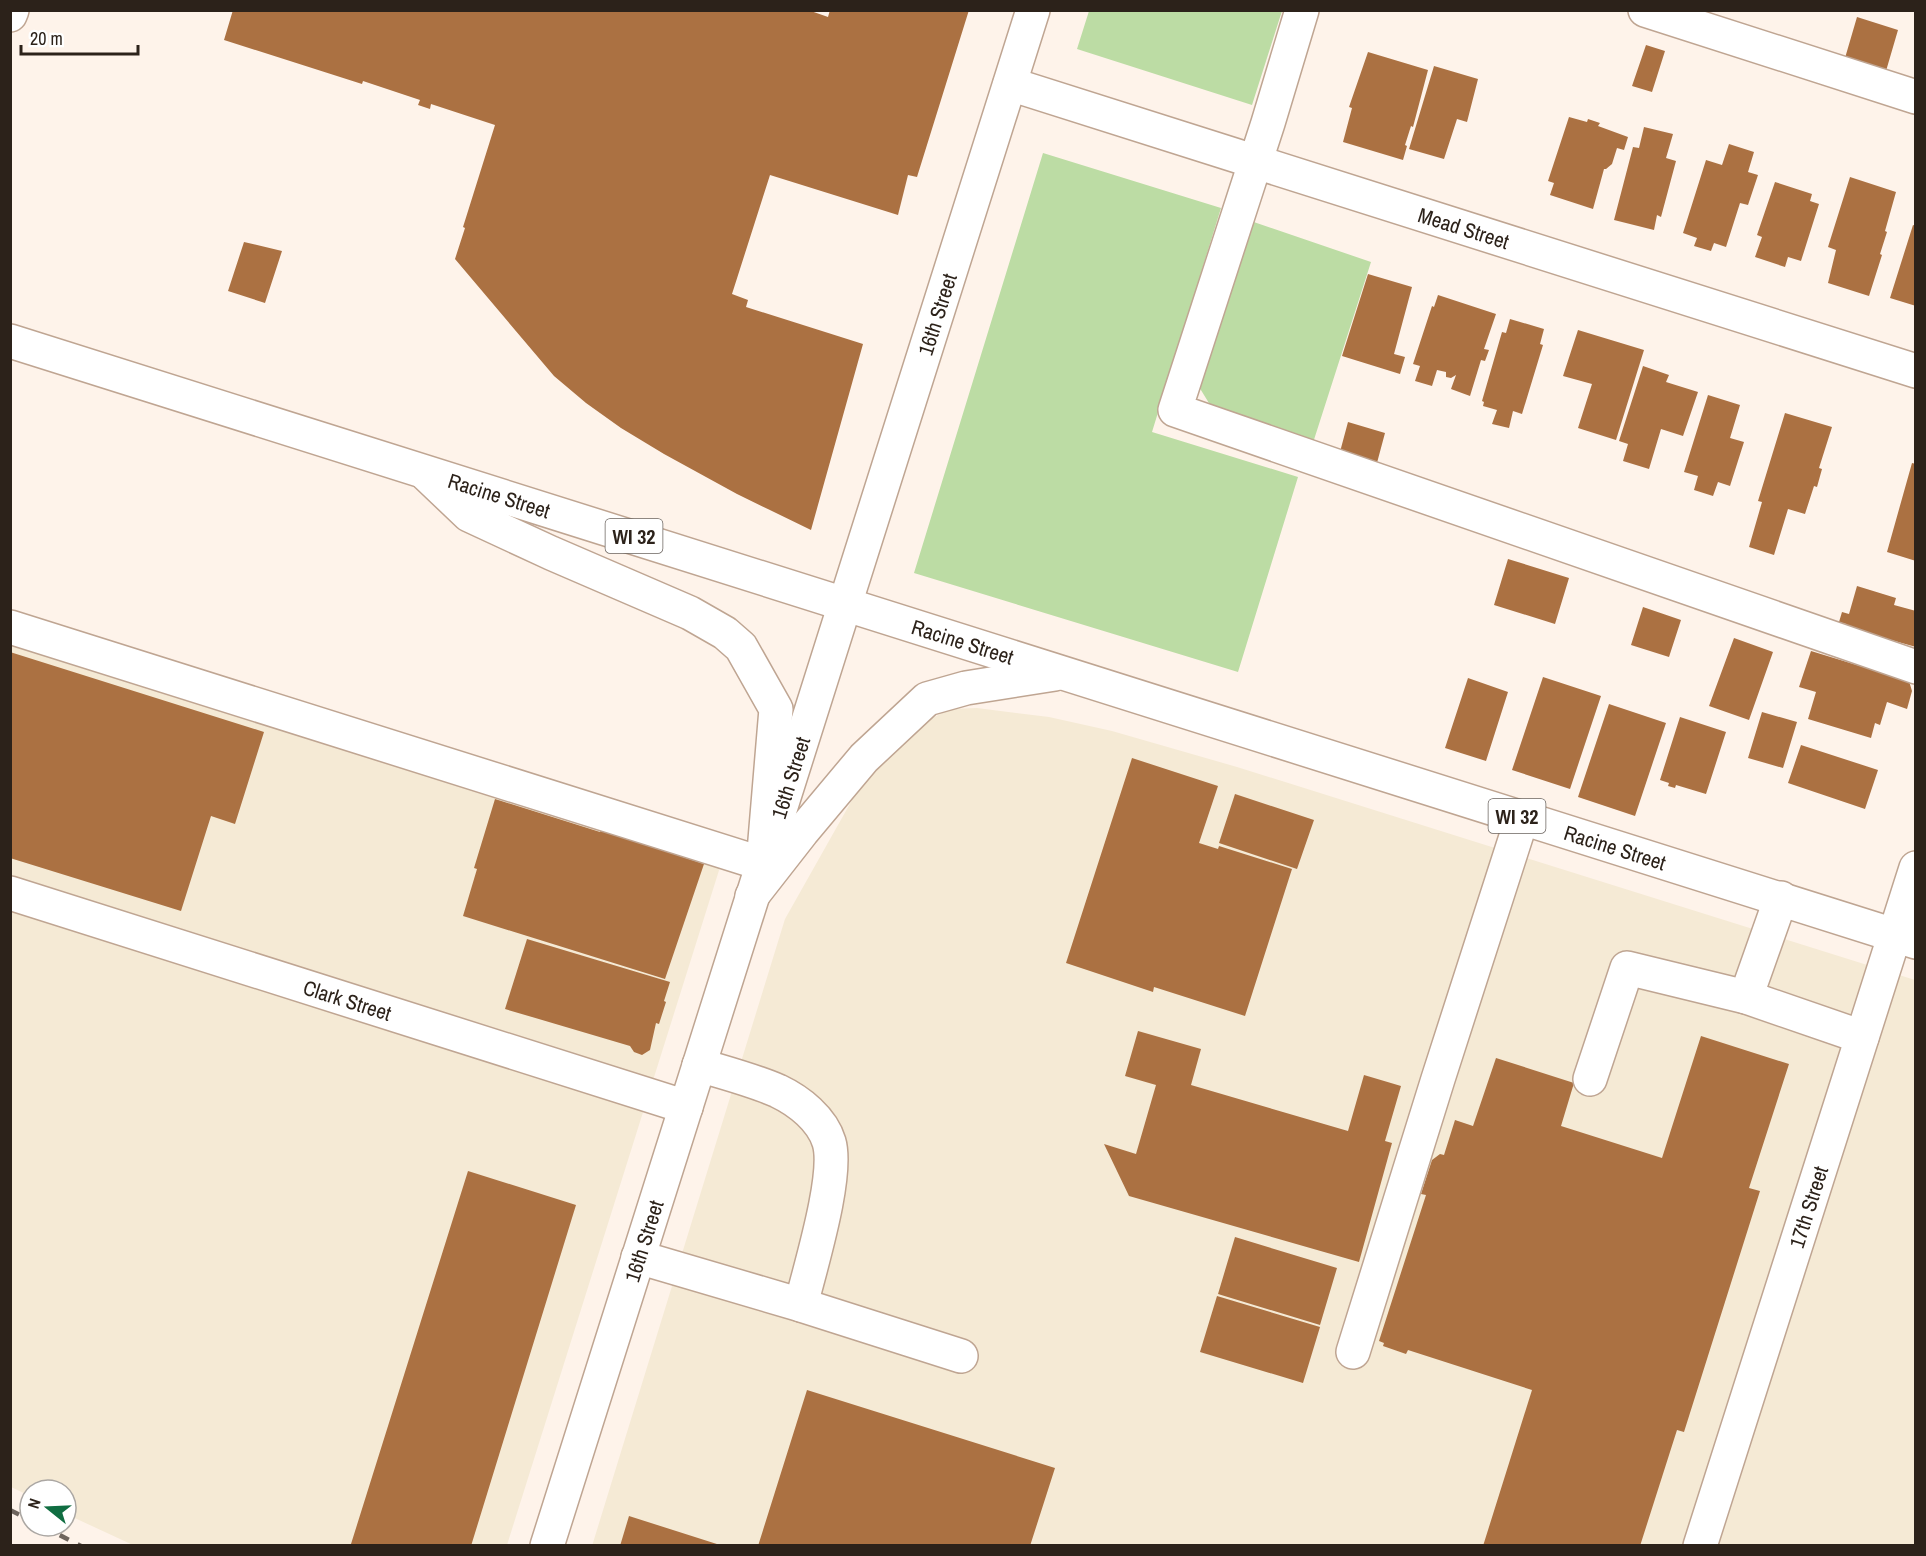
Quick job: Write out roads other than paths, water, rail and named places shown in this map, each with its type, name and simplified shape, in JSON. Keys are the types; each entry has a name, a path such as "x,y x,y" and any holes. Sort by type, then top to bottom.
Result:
{"street":[{"path":"10,15 12,10"},
{"name":"16th Street","path":"547,1545 1033,10"},
{"path":"1302,10 1174,410 1916,667"},
{"path":"1645,10 1916,97"},
{"name":"Mead Street","path":"1010,84 1916,371"},
{"name":"Racine Street","path":"10,341 1905,938"},
{"path":"10,627 763,864 777,709 741,647 725,633 690,613 470,515 422,470"},
{"path":"752,896 864,758 927,699 966,688 1062,672"},
{"path":"1353,1352 1522,818"},
{"name":"17th Street","path":"1700,1545 1862,1037 1905,938 1916,868"},
{"name":"Clark Street","path":"10,893 686,1107"},
{"path":"1746,997 1781,898"},
{"path":"1590,1079 1627,968 1746,997 1862,1037"},
{"path":"699,1065 779,1091 812,1114 829,1140 832,1156 825,1210 801,1305"},
{"path":"638,1257 801,1305 961,1356"}],"railway":[{"path":"10,1510 18,1514"},
{"path":"65,1538 81,1546"}]}
